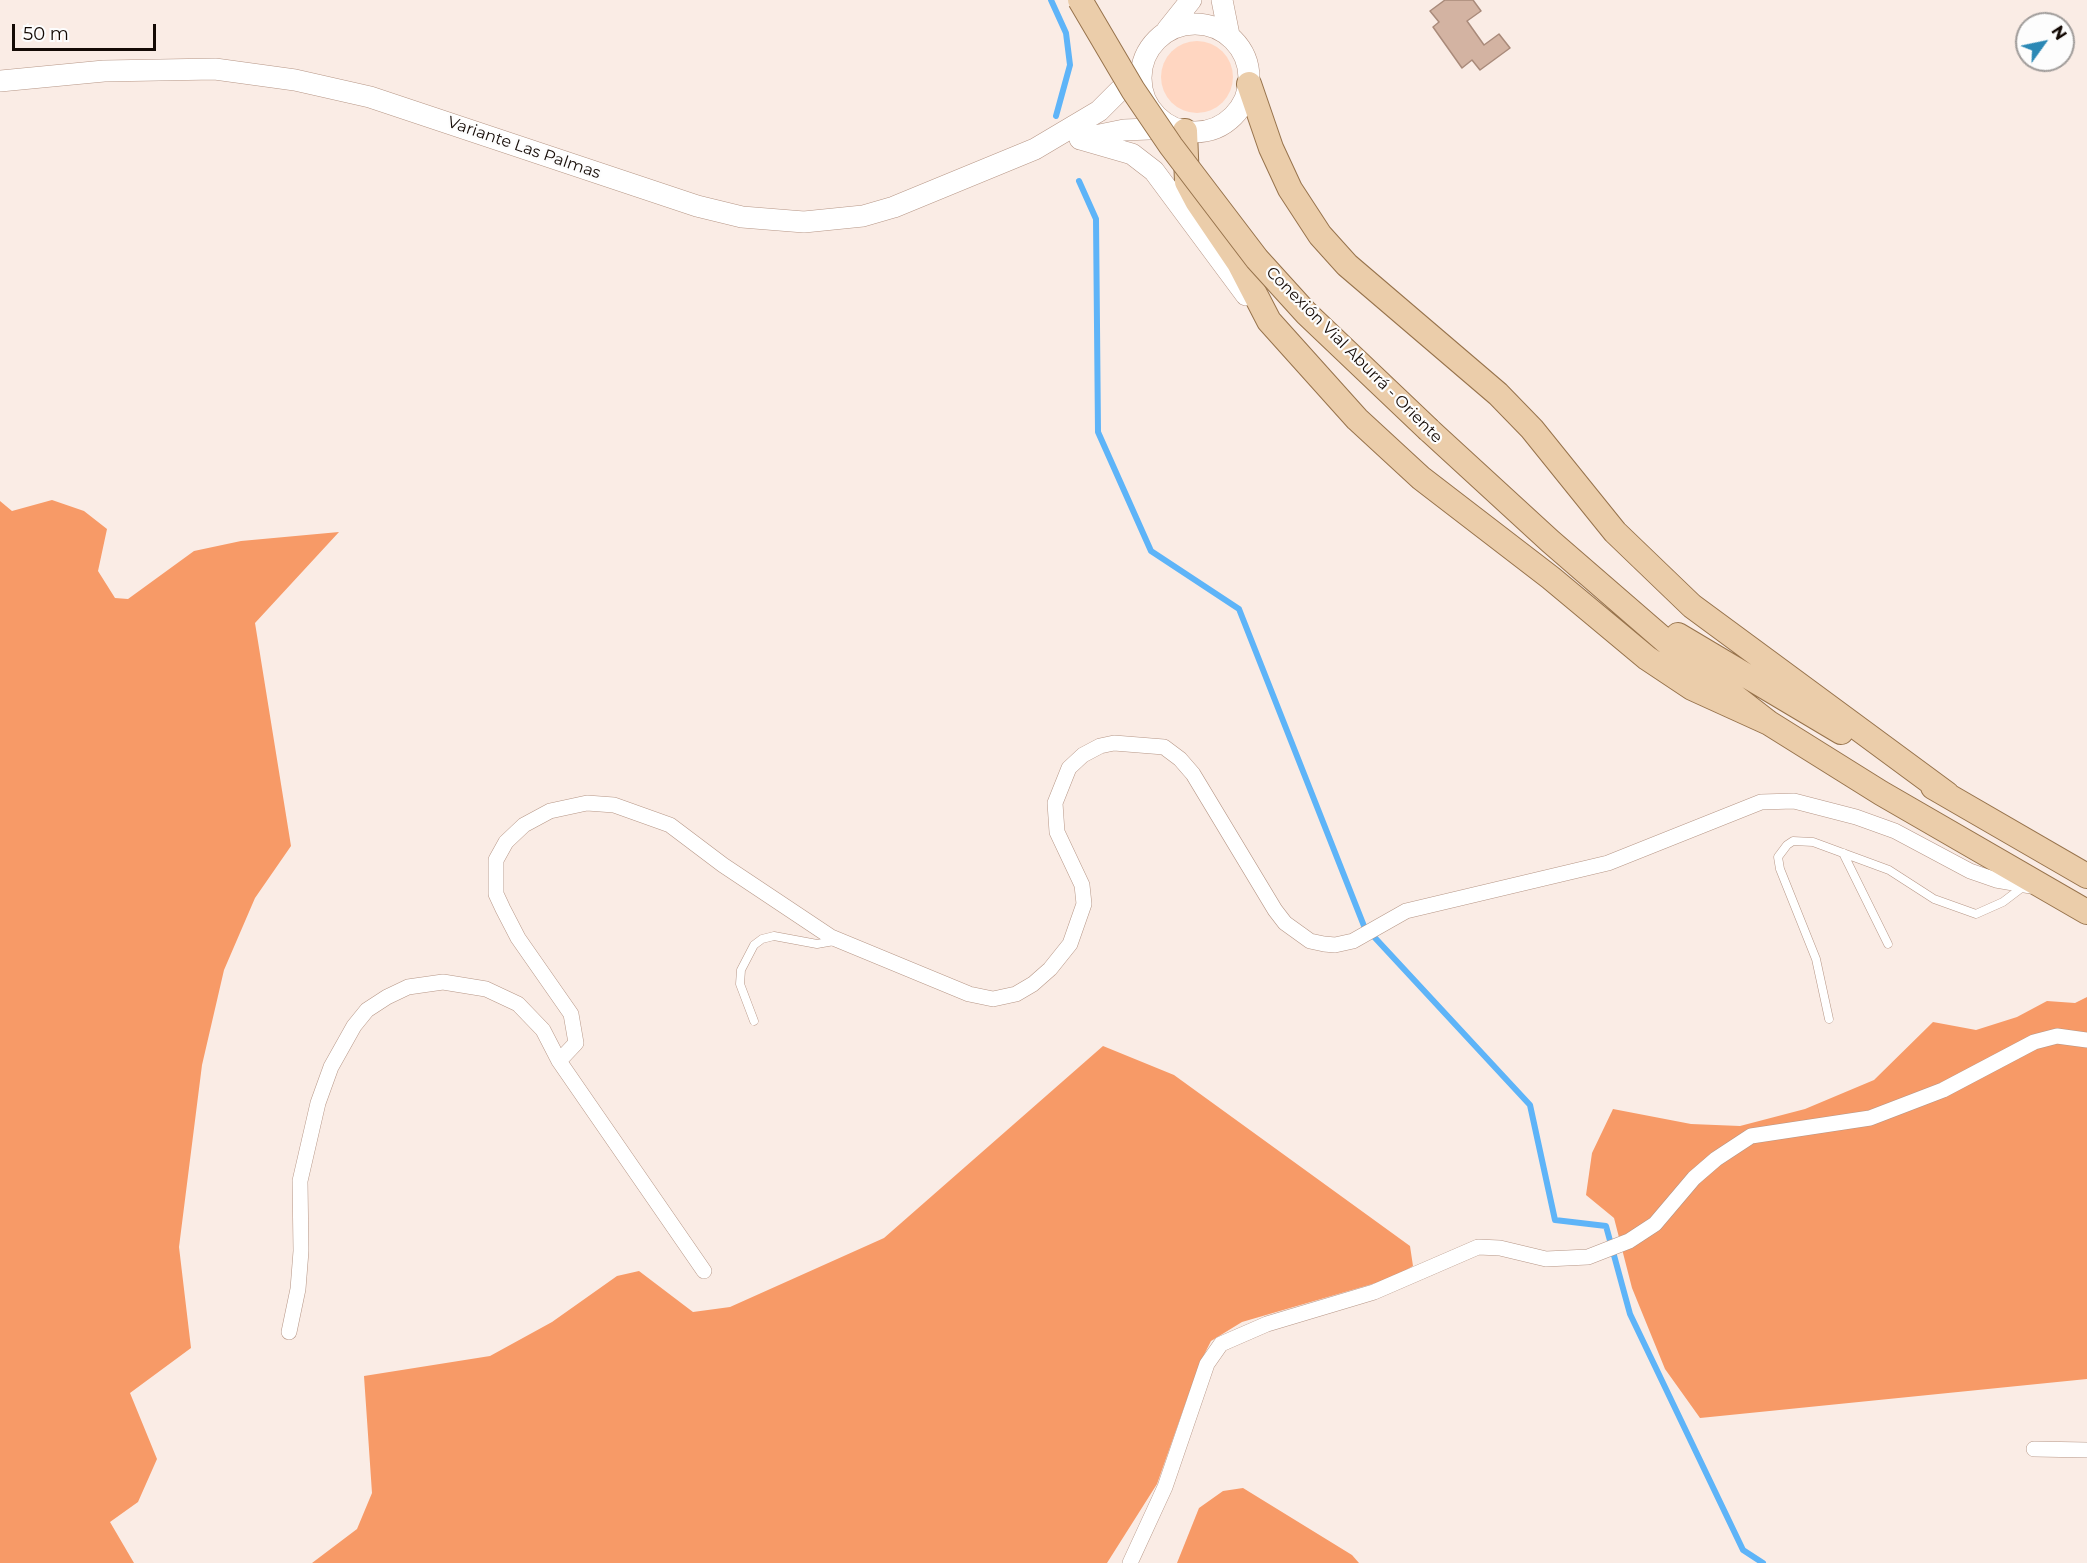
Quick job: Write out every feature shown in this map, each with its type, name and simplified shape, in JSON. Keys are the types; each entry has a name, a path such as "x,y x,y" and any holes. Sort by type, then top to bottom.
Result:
{"main road":[{"name":"Conexión Vial Aburrá - Oriente","path":"1080,0 1133,90 1171,146 1257,259 1315,321 1429,430 1605,588"},
{"path":"1191,0 1149,48 1142,68 1141,80 1148,103 1163,121 1179,129 1203,132 1227,121 1244,102 1249,84"},
{"path":"1222,0 1229,35"},
{"path":"1165,32 1192,23 1212,26 1229,35 1237,43 1247,62 1249,84 1271,148 1290,189 1320,236 1347,265 1498,394 1532,429 1615,532 1685,600 1947,794"},
{"name":"Variante Las Palmas","path":"0,81 104,71 214,69 294,80 370,97 697,206 742,217 804,222 863,216 894,207 1035,149 1099,111 1142,68"},
{"path":"1179,129 1187,182 1197,201 1239,263 1269,321"},
{"name":"Variante Las Palmas","path":"1035,149 1124,130 1179,129"},
{"path":"1080,139 1132,154 1154,171 1269,321 1357,419 1421,478 1551,578 1647,657 1692,688 1769,723"},
{"path":"1605,588 1700,650 2087,876"},
{"path":"1605,588 1685,658 1769,723 2035,886 2087,912"}],"street":[{"path":"559,1061 576,1043 571,1014 518,938 496,894 496,860 506,842 524,825 550,811 587,803 614,805 670,825 732,871 838,941 978,996 1002,998 1033,984 1050,969 1070,944 1084,904 1082,885 1057,832 1054,803 1069,768 1083,755 1100,746 1114,743 1164,747 1180,759 1193,774 1285,922 1310,941 1335,945 1353,941 1374,927 1417,908 1608,863 1761,802 1794,801 1856,817 1895,831 1970,871 1996,880 2035,886"},
{"path":"289,1332 298,1289 301,1251 300,1181 318,1103 332,1067 354,1026 368,1011 387,997 408,987 443,982 486,989 518,1004 543,1030 559,1061 704,1271"},
{"path":"1130,1563 1166,1487 1207,1364 1221,1344 1267,1324 1374,1292 1478,1247 1500,1248 1546,1259 1588,1257 1639,1236 1654,1224 1694,1178 1716,1159 1751,1136 1870,1118 1943,1090 2034,1042 2057,1036 2087,1040"},
{"path":"2034,1449 2087,1450"}],"lane":[{"path":"1829,1019 1816,959 1778,857 1787,845 1803,840 1843,853 1889,870 1934,899 1976,914 2035,886"},
{"path":"1843,853 1888,945"},
{"path":"754,1022 740,984 741,970 754,945 762,939 774,936 817,944 838,941"}],"shaded area":[{"path":"1197,41 1217,47 1227,57 1233,77 1227,97 1217,107 1197,113 1177,107 1167,97 1161,77 1167,57 1177,47"},
{"path":"52,500 84,511 107,529 98,571 115,598 128,599 194,551 241,541 339,532 255,623 291,846 255,898 224,970 202,1065 179,1247 191,1348 130,1393 157,1459 138,1502 110,1522 134,1563 0,1563 0,501 12,511"},
{"path":"2087,997 2087,1379 1700,1418 1665,1369 1632,1288 1614,1218 1586,1195 1592,1153 1613,1109 1691,1124 1740,1126 1805,1109 1874,1080 1933,1022 1976,1030 2017,1017 2047,1001 2075,1003"},
{"path":"1103,1046 1174,1075 1410,1246 1413,1266 1393,1278 1242,1322 1211,1341 1199,1365 1157,1484 1107,1563 312,1563 357,1529 372,1493 364,1376 490,1356 552,1322 617,1276 639,1271 693,1312 730,1307 884,1238"},
{"path":"1243,1488 1352,1555 1359,1563 1177,1563 1199,1508 1223,1491"}],"building":[{"path":"1445,0 1473,0 1481,11 1467,21 1484,45 1499,34 1510,48 1480,70 1472,60 1462,68 1433,27 1439,22 1430,11"}],"waterway":[{"path":"1051,0 1066,33 1070,65 1056,116"},
{"path":"1079,181 1096,219 1098,432 1151,551 1239,609 1364,926 1530,1105 1555,1220 1606,1226 1630,1314 1743,1550 1763,1563"}]}
